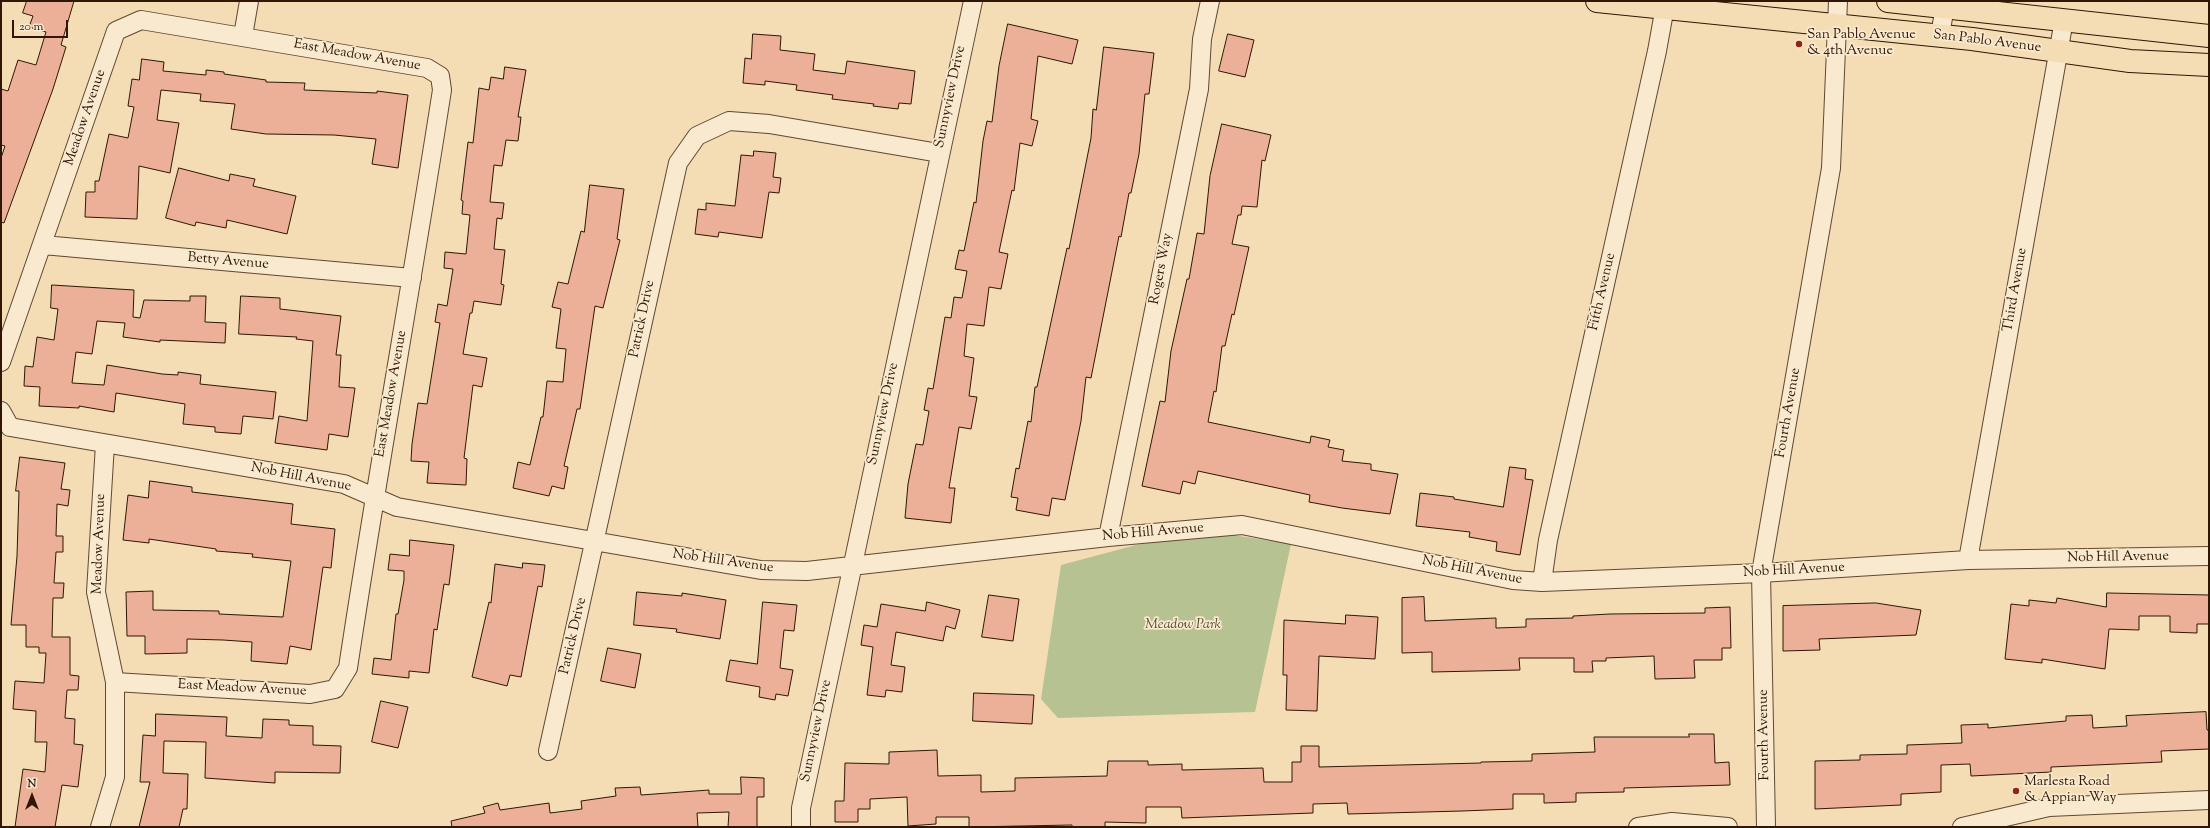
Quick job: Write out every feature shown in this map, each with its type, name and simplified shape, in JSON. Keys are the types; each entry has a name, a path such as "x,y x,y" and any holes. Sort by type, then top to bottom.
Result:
{"main road":[{"name":"San Pablo Avenue","path":"1597,1 1665,5 2059,50 2130,61 2209,65"},
{"name":"San Pablo Avenue","path":"1888,1 1945,4 2064,20 2209,36"}],"street":[{"path":"243,36 249,1"},
{"name":"Sunnyview Drive","path":"801,827 800,808 939,153 973,1"},
{"name":"Rogers Way","path":"1108,537 1199,89 1202,39 1210,1"},
{"name":"Fourth Avenue","path":"1766,827 1762,573 1829,182 1834,140 1838,1"},
{"path":"1940,36 1945,4"},
{"name":"Fifth Avenue","path":"1542,582 1548,540 1655,58 1665,5"},
{"name":"Meadow Avenue","path":"1,362 43,245 116,31 141,20 243,36"},
{"name":"Third Avenue","path":"1968,560 2064,20"},
{"name":"East Meadow Avenue","path":"115,682 310,694 335,689 348,668 374,496 412,278 442,90 440,76 427,68 243,36"},
{"name":"Patrick Drive","path":"548,751 678,163 697,136 729,121 769,124 939,153"},
{"name":"Betty Avenue","path":"43,245 412,278"},
{"path":"1,412 10,427 105,444"},
{"name":"Meadow Avenue","path":"100,827 115,777 115,682 96,592 105,444"},
{"name":"Nob Hill Avenue","path":"105,444 344,484 398,507 761,570 807,571 1108,537 1242,525 1513,580 1542,582 1762,573 1968,560 2209,556"},
{"path":"1962,827 2049,807 2209,800"},
{"path":"1638,827 1672,822 1728,827"}],"green space":[{"name":"Meadow Park","path":"1202,534 1226,534 1291,544 1255,712 1058,718 1041,699 1061,565 1136,545"}],"building":[{"path":"27,1 74,1 61,45 66,47 53,89 4,223 1,222 1,158 5,146 1,145 1,89 8,91 18,60 36,65 46,32 29,27 33,16 23,13"},
{"path":"1008,24 1078,40 1072,64 1038,56 1031,119 1038,121 1032,146 1020,143 1014,191 1012,190 999,252 1008,254 1001,289 989,287 984,326 967,324 964,356 974,358 969,396 977,397 971,429 959,427 949,488 955,488 951,523 905,518 908,484 916,444 923,445 929,411 924,410 928,388 933,389 945,317 951,318 954,297 962,298 967,271 955,269 959,250 964,251 974,202 976,203 983,141 987,121 992,122 999,66"},
{"path":"753,34 781,36 780,50 815,54 813,70 845,74 847,61 915,71 911,104 899,103 898,109 873,106 874,104 832,99 833,95 796,90 797,85 765,81 765,85 743,83 745,58 751,59"},
{"path":"1228,34 1254,40 1245,77 1219,71"},
{"path":"1104,47 1154,53 1149,94 1145,94 1139,154 1131,193 1129,193 1121,237 1119,236 1091,378 1086,377 1081,421 1065,500 1052,498 1049,516 1016,510 1018,498 1011,497 1016,468 1019,469 1028,421 1031,422 1035,387 1037,387 1067,248 1069,249 1091,138 1093,109 1096,110"},
{"path":"142,59 164,62 163,71 206,75 206,70 266,80 266,82 305,83 304,90 377,93 377,91 408,95 398,168 372,164 376,139 334,135 266,134 231,129 235,104 200,101 201,94 161,90 157,120 179,123 170,173 139,166 137,219 85,217 86,192 95,192 95,181 99,181 109,134 128,138 134,107 128,106 132,79 139,80"},
{"path":"505,67 526,70 518,117 521,117 518,141 506,140 502,166 494,165 490,202 504,203 502,219 497,218 494,249 505,250 501,284 504,285 501,305 474,301 472,313 470,313 463,354 487,358 482,387 473,385 464,458 467,459 466,485 427,483 429,462 411,461 412,444 418,403 427,404 440,323 435,322 438,304 447,306 453,269 444,268 445,252 466,254 470,215 462,214 463,201 461,200 468,142 473,143 479,88 489,90 491,77 503,79"},
{"path":"1222,124 1271,135 1265,161 1262,160 1257,207 1242,206 1241,215 1238,215 1232,244 1249,247 1234,315 1232,314 1225,346 1222,346 1216,392 1214,391 1208,422 1310,443 1311,436 1330,440 1328,447 1344,450 1342,461 1371,464 1371,470 1398,474 1390,514 1309,502 1310,495 1198,471 1195,484 1183,481 1180,494 1142,486 1160,401 1165,402 1171,351 1187,279 1189,279 1197,233 1204,234 1210,176"},
{"path":"754,151 776,153 773,177 781,178 779,193 769,192 762,238 719,232 718,237 695,234 698,209 706,210 706,203 735,206 741,155 753,156"},
{"path":"179,168 229,181 230,174 255,179 253,186 296,196 287,234 227,220 226,228 196,222 195,226 166,218"},
{"path":"590,185 624,189 617,239 620,240 603,308 595,306 580,409 577,409 564,466 568,467 564,489 552,486 549,496 513,488 518,462 530,465 541,417 543,417 547,381 563,382 566,349 556,348 561,309 552,307 558,282 568,284 581,231 584,232"},
{"path":"52,285 134,290 133,317 140,318 144,300 190,301 190,296 206,296 205,322 226,323 225,343 160,340 160,342 123,337 125,323 97,321 92,354 76,352 72,383 104,385 107,365 162,374 178,375 178,372 201,375 200,384 276,392 273,419 243,416 241,434 215,432 215,427 183,424 185,404 116,393 114,412 79,406 79,408 39,406 40,387 24,386 25,366 33,367 37,337 54,340 58,309 51,308"},
{"path":"241,296 280,298 280,309 341,316 336,355 341,355 339,387 355,388 348,437 329,434 327,450 275,443 279,416 307,421 313,341 296,339 297,337 239,334"},
{"path":"20,457 65,463 61,489 70,490 68,506 57,504 56,536 63,536 63,552 56,552 54,583 64,583 63,598 53,598 52,637 70,637 70,675 79,676 78,690 67,690 65,718 75,719 74,744 83,745 78,787 62,785 55,827 15,827 23,769 45,772 47,742 35,742 36,711 13,709 15,681 44,683 46,653 39,653 39,647 26,647 26,625 11,625 17,556 19,491 16,491"},
{"path":"1510,467 1526,469 1525,479 1533,480 1520,555 1496,551 1497,542 1469,537 1470,532 1416,526 1420,493 1454,497 1454,499 1503,507"},
{"path":"150,481 192,487 192,492 293,504 291,524 335,529 331,568 323,567 311,650 290,646 287,664 251,661 252,642 187,639 187,653 145,654 145,636 127,636 126,592 153,591 153,610 219,611 219,614 283,617 291,561 252,557 253,554 216,551 216,549 149,539 149,543 123,540 128,495 148,498"},
{"path":"410,540 454,545 449,585 444,584 437,630 434,629 429,673 409,671 409,678 372,674 374,658 391,660 396,614 398,614 404,580 404,571 388,570 390,554 409,556"},
{"path":"523,563 545,565 542,587 538,586 521,677 510,675 507,686 472,677 489,602 491,603 495,564 522,568"},
{"path":"637,592 682,596 682,593 726,600 720,639 676,632 677,629 634,625"},
{"path":"2107,593 2209,595 2209,624 2197,624 2197,633 2170,632 2170,616 2139,616 2139,630 2109,629 2105,669 2042,659 2042,663 2005,659 2011,604 2029,606 2029,600 2056,603 2057,598 2106,607"},
{"path":"989,595 1019,599 1013,641 982,637"},
{"path":"1424,597 1425,621 1496,618 1496,628 1526,627 1526,619 1573,618 1573,616 1610,614 1705,613 1705,608 1730,607 1731,648 1722,648 1722,660 1694,660 1695,678 1655,679 1654,656 1606,658 1606,661 1592,661 1593,672 1574,672 1574,658 1519,658 1520,670 1432,672 1432,652 1402,653 1402,598"},
{"path":"763,602 797,605 794,631 784,630 780,668 793,670 788,696 776,694 775,700 759,697 760,687 726,681 730,660 757,664"},
{"path":"927,602 960,610 955,629 946,626 943,641 896,632 891,665 905,667 902,692 886,690 885,697 867,695 873,647 861,645 864,625 877,627 881,604 925,611"},
{"path":"1876,603 1921,610 1916,635 1819,639 1820,650 1783,651 1783,606"},
{"path":"1346,615 1378,617 1375,659 1319,656 1317,711 1286,710 1287,675 1283,675 1284,620 1345,624"},
{"path":"608,648 641,654 635,688 601,681"},
{"path":"974,693 1034,695 1032,724 973,721"},
{"path":"381,701 408,707 398,748 372,742"},
{"path":"2206,712 2207,730 2209,730 2209,749 2161,751 2162,762 2051,767 2051,772 1971,776 1970,764 1941,765 1941,792 1901,794 1901,805 1815,809 1815,761 1860,760 1860,755 1907,754 1907,745 1962,743 1961,725 1988,724 1988,728 2066,721 2066,716 2092,715 2093,728 2127,726 2126,716"},
{"path":"156,714 227,717 226,736 262,738 263,719 289,720 289,725 313,726 313,745 341,746 340,773 275,772 275,783 205,778 206,742 164,741 163,773 188,774 187,809 183,809 179,827 139,827 150,782 140,782 143,735 155,736"},
{"path":"1689,734 1714,734 1715,763 1729,762 1730,785 1624,788 1624,792 1576,793 1576,802 1544,803 1544,794 1513,794 1513,809 1462,811 1348,814 1347,803 1313,804 1313,813 1182,818 1181,807 1146,807 1146,823 1105,822 1105,827 1072,827 1072,825 969,827 969,817 936,817 936,824 908,826 907,797 870,799 870,809 858,809 858,822 835,822 835,801 844,801 845,763 889,764 889,752 937,750 938,776 981,775 981,792 1015,791 1015,778 1107,776 1108,761 1148,761 1148,765 1182,764 1182,770 1263,768 1264,782 1292,782 1292,762 1301,762 1301,746 1319,746 1319,767 1481,763 1532,761 1532,754 1595,752 1594,737 1689,737"},
{"path":"741,777 764,778 764,797 757,797 757,827 728,827 729,812 697,813 698,827 452,827 451,821 485,813 483,807 498,803 500,810 549,803 550,813 582,809 581,801 616,796 615,788 640,787 641,795 709,790 709,794 741,794"}],"place":[{"name":"San Pablo Avenue & 4th Avenue","path":"1799,44"},
{"name":"Marlesta Road & Appian Way","path":"2016,791"}]}
